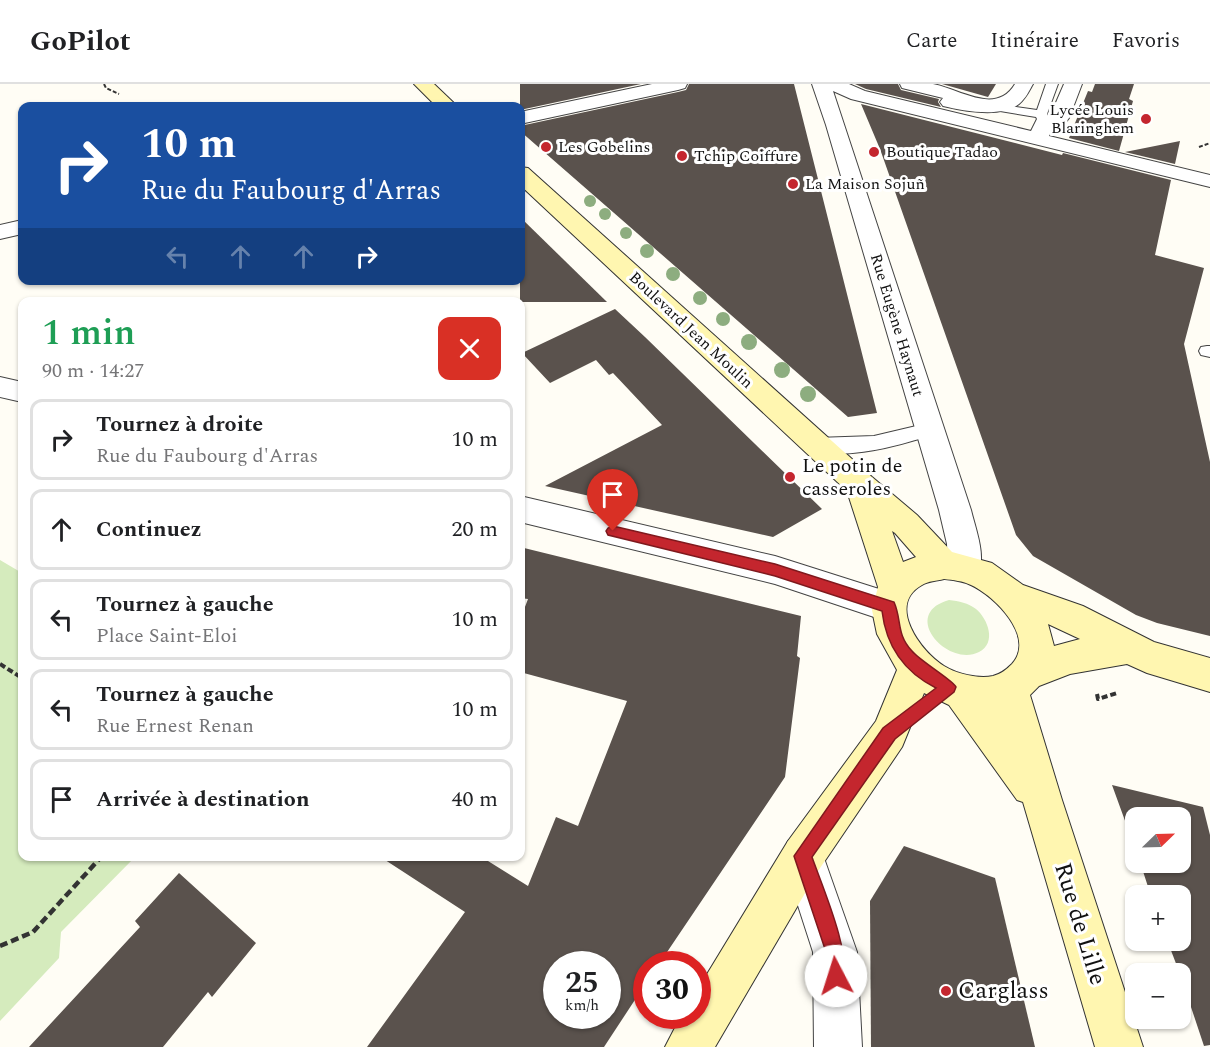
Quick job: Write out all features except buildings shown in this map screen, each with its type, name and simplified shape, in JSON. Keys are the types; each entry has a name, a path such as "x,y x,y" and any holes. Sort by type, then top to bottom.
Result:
{"main road":[{"path":"423,84 443,102"},
{"name":"Boulevard Jean Moulin","path":"525,178 861,486 954,566"},
{"name":"Boulevard Jean Moulin","path":"861,486 892,597"},
{"path":"1019,681 1035,659 1036,644 1033,628 1026,612 1014,597 991,579 954,566 929,566 916,570 892,597 892,631 897,644 916,667 955,689 987,694 1019,681 1070,657 1130,647"},
{"path":"1014,597 1071,616 1147,656 1210,675"},
{"path":"689,1047 803,856 889,734 916,667"},
{"name":"Rue de Lille","path":"1019,681 1042,800 1119,1047"},
{"path":"889,734 955,689"},
{"name":"Rue de Lille","path":"955,689 1042,800"}],"street":[{"path":"525,117 678,84"},
{"name":"Rue Eugène Haynaut","path":"821,84 836,125 928,429 955,510 963,544 954,566"},
{"path":"832,84 858,95 1041,126 1210,181"},
{"path":"873,84 946,102 968,102 988,106 1011,102 1019,96 1024,84"},
{"path":"909,84 953,95 968,102"},
{"path":"1041,126 1059,118 1073,84"},
{"path":"0,232 18,228"},
{"path":"0,387 18,391"},
{"path":"525,510 892,597"},
{"path":"803,856 835,952 838,1047"}],"lane":[{"path":"988,106 1041,126 1052,84"},
{"path":"816,445 850,446 888,442 928,429"}],"path":[{"path":"104,84 106,88 119,94"},
{"path":"0,664 18,675"},
{"path":"0,946 33,933 98,861"}],"green space":[{"path":"0,560 18,571 18,861 131,861 61,932 59,958 0,1021"},
{"path":"949,600 970,605 984,619 989,637 985,648 979,652 967,655 954,653 934,637 928,627 928,616 935,607"}],"place":[{"name":"Lycée Louis Blaringhem","path":"1146,119"},
{"name":"Les Gobelins","path":"546,147"},
{"name":"Boutique Tadao","path":"874,152"},
{"name":"Tchip Coiffure","path":"682,156"},
{"name":"La Maison Sojuñ","path":"793,184"},
{"name":"Le potin de casseroles","path":"790,477"},
{"name":"Carglass","path":"946,991"}],"route":[{"path":"613,531 775,570 889,607 892,631 897,644 906,656 916,667 949,687 889,734 803,856 835,952 836,976"}]}
